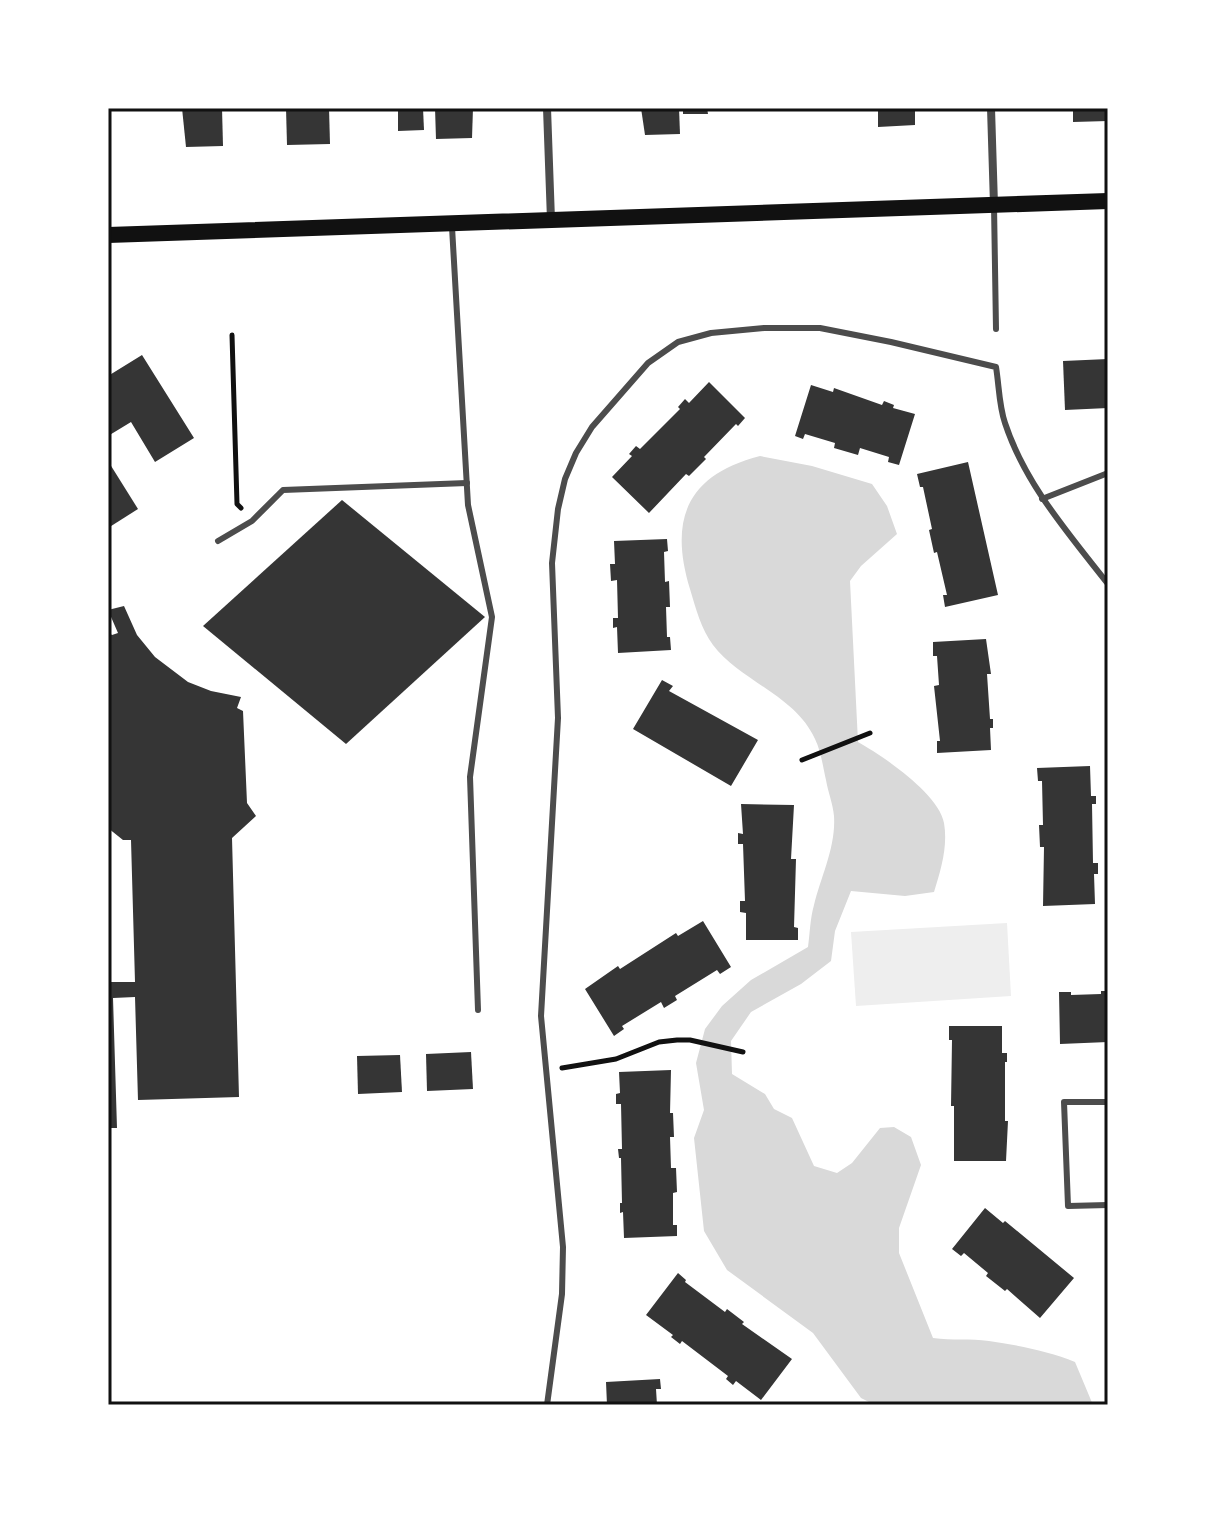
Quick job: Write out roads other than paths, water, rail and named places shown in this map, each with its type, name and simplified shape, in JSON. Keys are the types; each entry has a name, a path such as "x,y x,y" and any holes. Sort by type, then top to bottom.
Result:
{"main road":[{"path":"108,235 1108,201"}],"street":[{"path":"547,108 551,220"},
{"path":"991,108 994,205"}],"lane":[{"path":"994,205 996,329"},
{"path":"452,223 468,505 492,617 470,777 478,1010"},
{"path":"108,306 108,321"},
{"path":"547,1405 562,1294 563,1247 541,1001 558,718 552,563 565,479 592,427 648,363 678,342 711,333 764,328 820,328 996,367 1003,419 1014,446 1042,499 1108,584"},
{"path":"1042,499 1108,473"},
{"path":"218,541 252,521 283,490 467,483"},
{"path":"1108,1102 1064,1102 1068,1206 1108,1205"}]}
